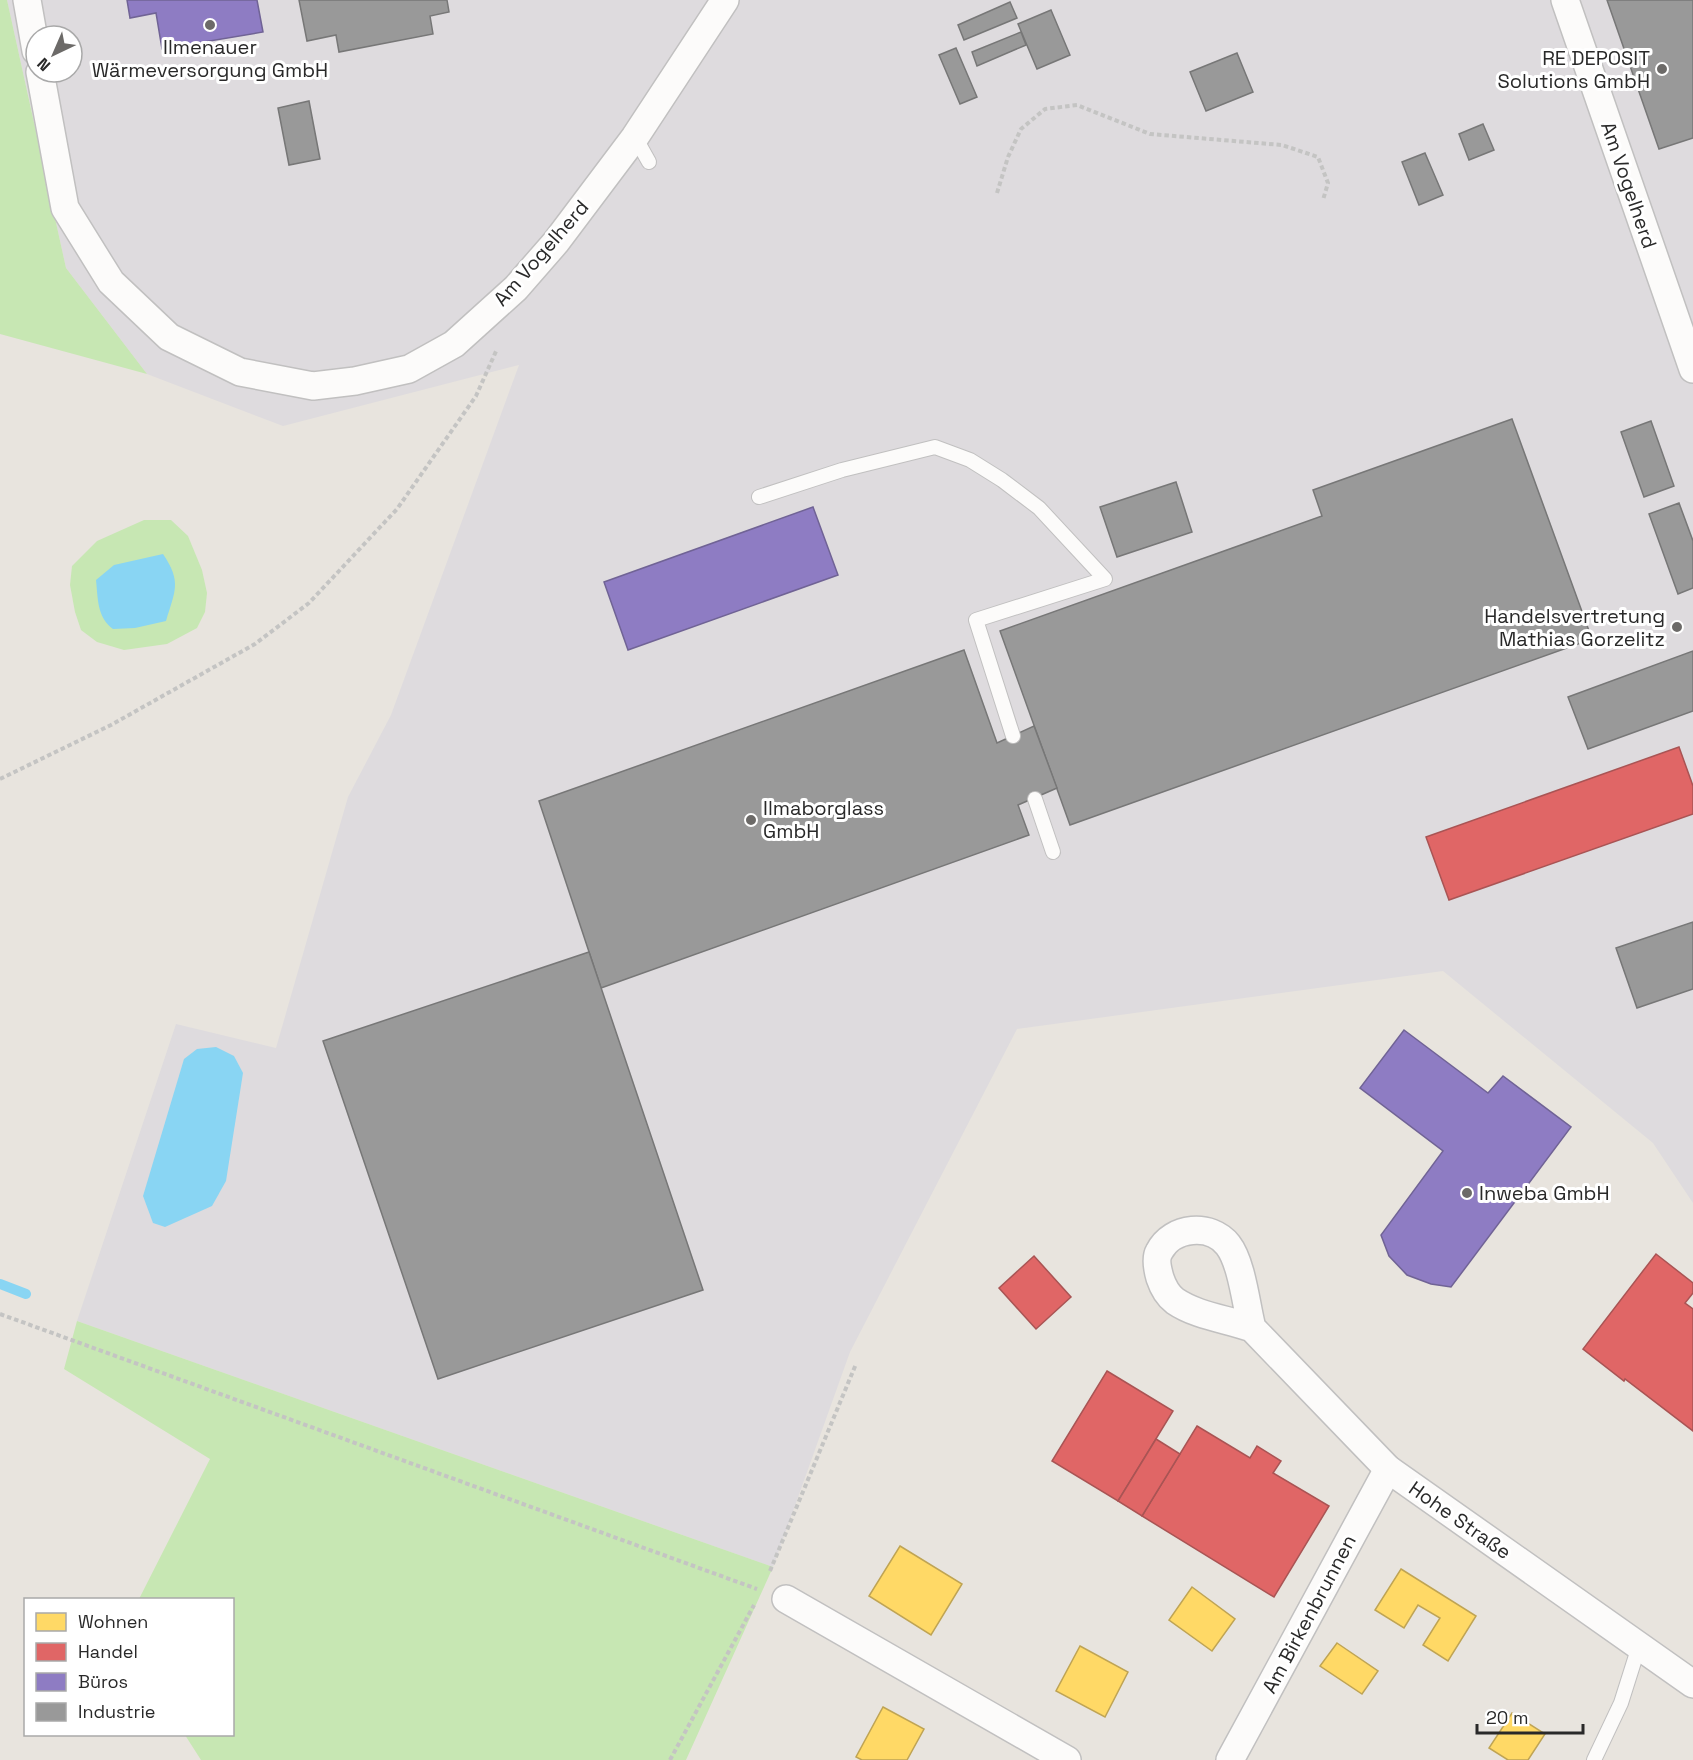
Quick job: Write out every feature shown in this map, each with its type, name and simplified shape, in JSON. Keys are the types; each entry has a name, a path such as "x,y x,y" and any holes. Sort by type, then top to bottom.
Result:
{"street":[{"path":"27,0 31,24"},
{"name":"Am Vogelherd","path":"42,84 65,208 111,282 169,337 240,372 313,386 355,381 409,369 453,344 522,280 556,242 635,137 725,0"},
{"name":"Am Vogelherd","path":"1565,0 1693,369"},
{"name":"Hohe Straße","path":"1252,1328 1388,1469 1693,1684"},
{"name":"Am Birkenbrunnen","path":"1230,1760 1388,1469"},
{"path":"774,1595 1067,1760"}],"lane":[{"path":"635,137 648,162"},
{"path":"759,497 842,470 935,447 970,460 1002,480 1039,508 1105,579 976,620 1013,736"},
{"path":"1035,799 1053,852"},
{"path":"1594,1760 1621,1703 1639,1646"}],"path":[{"path":"997,193 1008,157 1021,129 1045,109 1077,105 1150,134 1282,145 1318,157 1328,183 1323,200"},
{"path":"0,779 111,725 255,644 309,603 397,509 476,396 499,345"},
{"path":"0,1314 774,1595"},
{"path":"766,1580 856,1364"},
{"path":"670,1760 756,1601"}],"shaded area":[{"path":"7,0 1693,0 1693,1203 1653,1143 1443,971 1017,1029 850,1352 773,1567 77,1321 176,1024 276,1048 348,797 391,715 519,365 283,426 147,374 66,268 25,84 84,84 84,24 24,24 24,77"}],"green space":[{"path":"0,0 7,0 66,268 147,374 0,334"},
{"path":"144,520 171,520 188,536 202,570 207,593 205,612 197,628 167,644 124,650 97,642 81,630 70,585 72,566 97,541"},
{"path":"77,1321 773,1567 686,1760 201,1760 186,1736 234,1736 234,1598 140,1598 210,1459 64,1369"}],"water":[{"path":"163,554 175,580 174,594 166,621 135,628 113,629 101,613 96,580 114,565"},
{"path":"216,1047 234,1056 243,1073 226,1181 212,1206 165,1227 153,1223 143,1196 184,1059 197,1049"}],"building: Wohnen":[{"path":"900,1546 962,1584 931,1635 869,1596"},
{"path":"1401,1569 1476,1616 1448,1661 1423,1645 1440,1618 1418,1605 1404,1628 1375,1610"},
{"path":"1192,1587 1235,1619 1212,1651 1169,1620"},
{"path":"1337,1643 1378,1671 1362,1694 1320,1666"},
{"path":"1080,1646 1128,1672 1105,1717 1056,1691"},
{"path":"883,1707 924,1729 907,1760 862,1760 856,1757"},
{"path":"1512,1713 1545,1734 1528,1760 1508,1760 1489,1748"}],"building: Handel":[{"path":"1679,747 1693,786 1693,814 1449,900 1426,837"},
{"path":"1656,1254 1693,1283 1693,1293 1685,1303 1693,1309 1693,1431 1583,1349"},
{"path":"1034,1256 1071,1297 1036,1329 999,1288"},
{"path":"1107,1371 1173,1411 1118,1501 1052,1461"},
{"path":"1197,1426 1250,1458 1257,1446 1281,1461 1273,1473 1329,1506 1274,1597 1142,1516"},
{"path":"1156,1439 1180,1454 1142,1516 1118,1501"}],"building: Büros":[{"name":"Ilmenauer Wärmeversorgung GmbH","path":"127,0 257,0 263,32 162,49 156,13 130,18"},
{"path":"813,507 838,575 628,650 604,582"},
{"name":"Inweba GmbH","path":"1404,1030 1488,1093 1503,1076 1571,1127 1451,1287 1431,1284 1407,1275 1389,1256 1381,1235 1443,1151 1360,1088"}],"building: Industrie":[{"path":"299,0 447,0 449,12 430,16 433,34 339,52 336,35 307,41"},
{"name":"RE DEPOSIT Solutions GmbH","path":"1607,0 1693,0 1693,138 1659,149"},
{"path":"1010,2 1017,18 964,40 958,25"},
{"path":"1051,10 1070,55 1037,69 1018,24"},
{"path":"1021,32 1026,45 977,66 972,52"},
{"path":"956,48 977,97 960,104 939,55"},
{"path":"1237,53 1253,92 1206,111 1190,72"},
{"path":"309,101 320,159 289,165 278,108"},
{"path":"1483,124 1494,150 1469,160 1459,134"},
{"path":"1425,153 1443,195 1419,205 1402,162"},
{"path":"1512,419 1592,639 1070,825 1000,631 1322,516 1313,490"},
{"path":"1651,421 1674,486 1644,497 1621,432"},
{"path":"1176,482 1192,532 1117,557 1100,507"},
{"path":"1679,503 1693,541 1693,588 1678,594 1649,514"},
{"path":"964,650 997,743 1034,726 1057,788 1018,805 1029,835 601,988 539,801"},
{"path":"1693,651 1693,711 1588,749 1568,697"},
{"path":"1693,922 1693,989 1637,1008 1616,948"},
{"path":"589,952 703,1290 438,1379 323,1041"}],"waterway":[{"path":"0,1284 26,1294"}],"place":[{"name":"Ilmenauer Wärmeversorgung GmbH","path":"210,25"},
{"name":"RE DEPOSIT Solutions GmbH","path":"1662,69"},
{"name":"Handelsvertretung Mathias Gorzelitz","path":"1677,627"},
{"name":"Ilmaborglass GmbH","path":"751,820"},
{"name":"Inweba GmbH","path":"1467,1193"}]}
